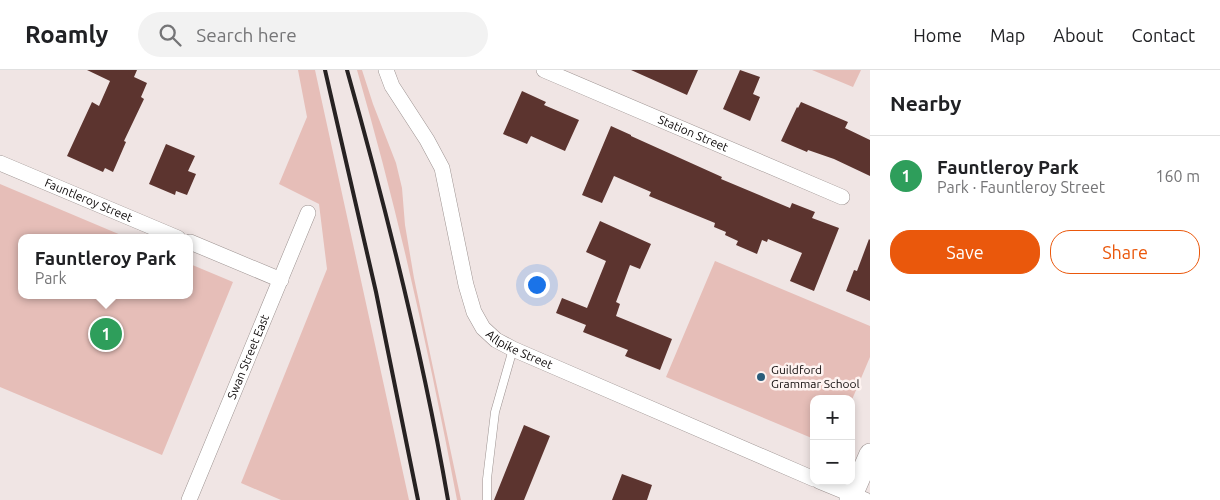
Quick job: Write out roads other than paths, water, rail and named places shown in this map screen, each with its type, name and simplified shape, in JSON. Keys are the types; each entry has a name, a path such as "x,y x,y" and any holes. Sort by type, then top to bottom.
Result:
{"street":[{"name":"Allpike Street","path":"386,70 392,86 427,140 442,168 466,285 474,312 483,328 496,340 513,349 810,477"},
{"name":"Station Street","path":"544,70 842,197"},
{"name":"Fauntleroy Street","path":"0,163 169,234"},
{"name":"Swan Street East","path":"189,500 308,213"},
{"path":"193,243 281,280"},
{"path":"828,485 856,498 870,454"}],"lane":[{"path":"487,500 487,479 495,412 513,349"}],"railway":[{"path":"325,70 376,292 418,500"},
{"path":"347,70 416,338 448,500"}],"place":[{"name":"Fauntleroy Park","path":"106,334"},
{"name":"Guildford Grammar School","path":"761,377"}]}
